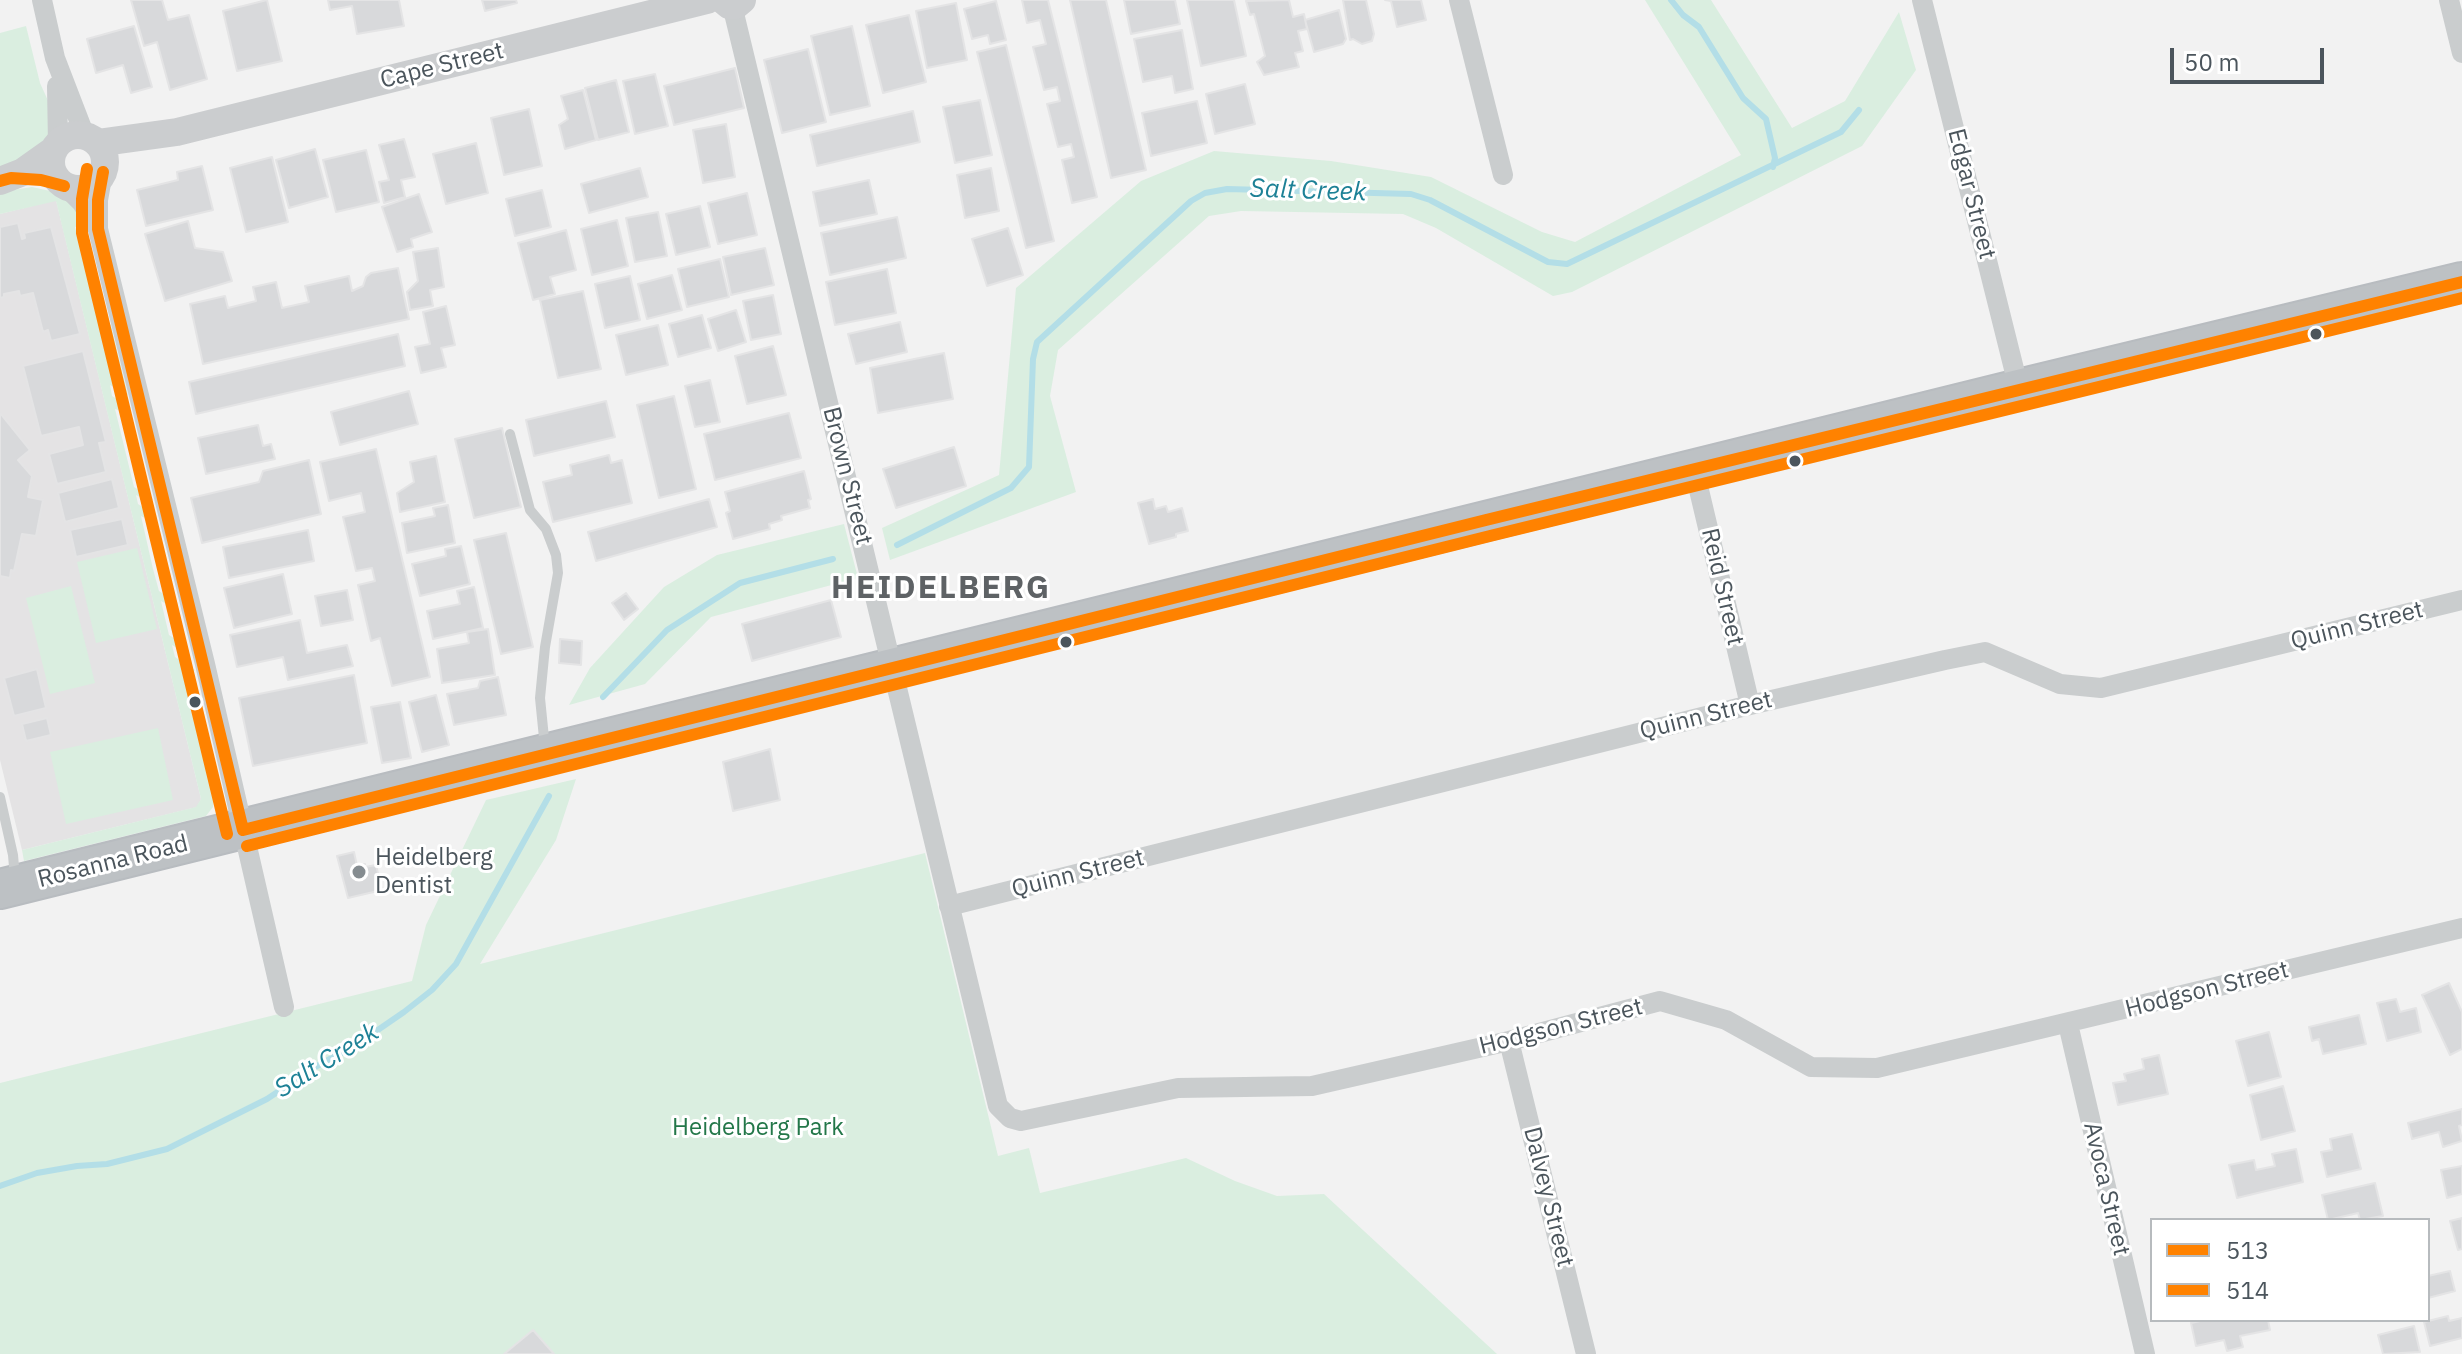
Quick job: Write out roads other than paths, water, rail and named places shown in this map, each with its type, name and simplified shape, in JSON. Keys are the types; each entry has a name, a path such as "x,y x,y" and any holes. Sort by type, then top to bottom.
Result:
{"highway":[{"name":"Rosanna Road","path":"8,887 2462,282"}],"street":[{"path":"42,0 55,58 98,200 98,229 205,664 284,1007"},
{"path":"1459,0 1503,175"},
{"name":"Edgar Street","path":"1922,0 2019,389"},
{"path":"2449,0 2462,53"},
{"name":"Cape Street","path":"5,180 34,166 84,152 726,1"},
{"name":"Brown Street","path":"726,1 894,669 998,1106 1010,1118 1021,1121"},
{"path":"65,186 85,188 93,185 84,152"},
{"path":"84,152 51,166 54,174 82,203 98,229"},
{"name":"Cape Street","path":"5,180 41,180 65,186"},
{"name":"Reid Street","path":"1694,469 1750,705"},
{"name":"Quinn Street","path":"949,906 1750,705 1985,652 2060,684 2101,688 2462,600"},
{"name":"Hodgson Street","path":"1021,1121 1178,1088 1312,1086 1509,1041 1660,1001 1726,1020 1811,1067 1877,1068 2462,928"},
{"name":"Avoca Street","path":"2068,1024 2145,1354"},
{"name":"Dalvey Street","path":"1509,1041 1586,1354"}],"lane":[{"path":"510,434 530,510 546,529 557,564 540,698 545,754"},
{"path":"0,797 13,855 8,887"}],"waterway":[{"path":"1671,0 1683,15 1699,27 1743,98 1766,119 1775,158 1773,167"},
{"name":"Salt Creek","path":"897,545 1011,488 1029,467 1033,359 1037,342 1191,201 1205,193 1227,189 1411,194 1430,200 1548,262 1567,264 1841,132 1859,110"},
{"name":"Salt Creek","path":"603,697 667,630 740,583 833,559"},
{"name":"Salt Creek","path":"0,1186 37,1173 107,1164 167,1149 267,1099 404,1012 432,990 456,964 549,796"}],"place":[{"name":"Heidelberg Dentist","path":"359,872"}],"district":[{"name":"HEIDELBERG","path":"941,589"}],"park label":[{"name":"Heidelberg Park","path":"758,1128"}]}
